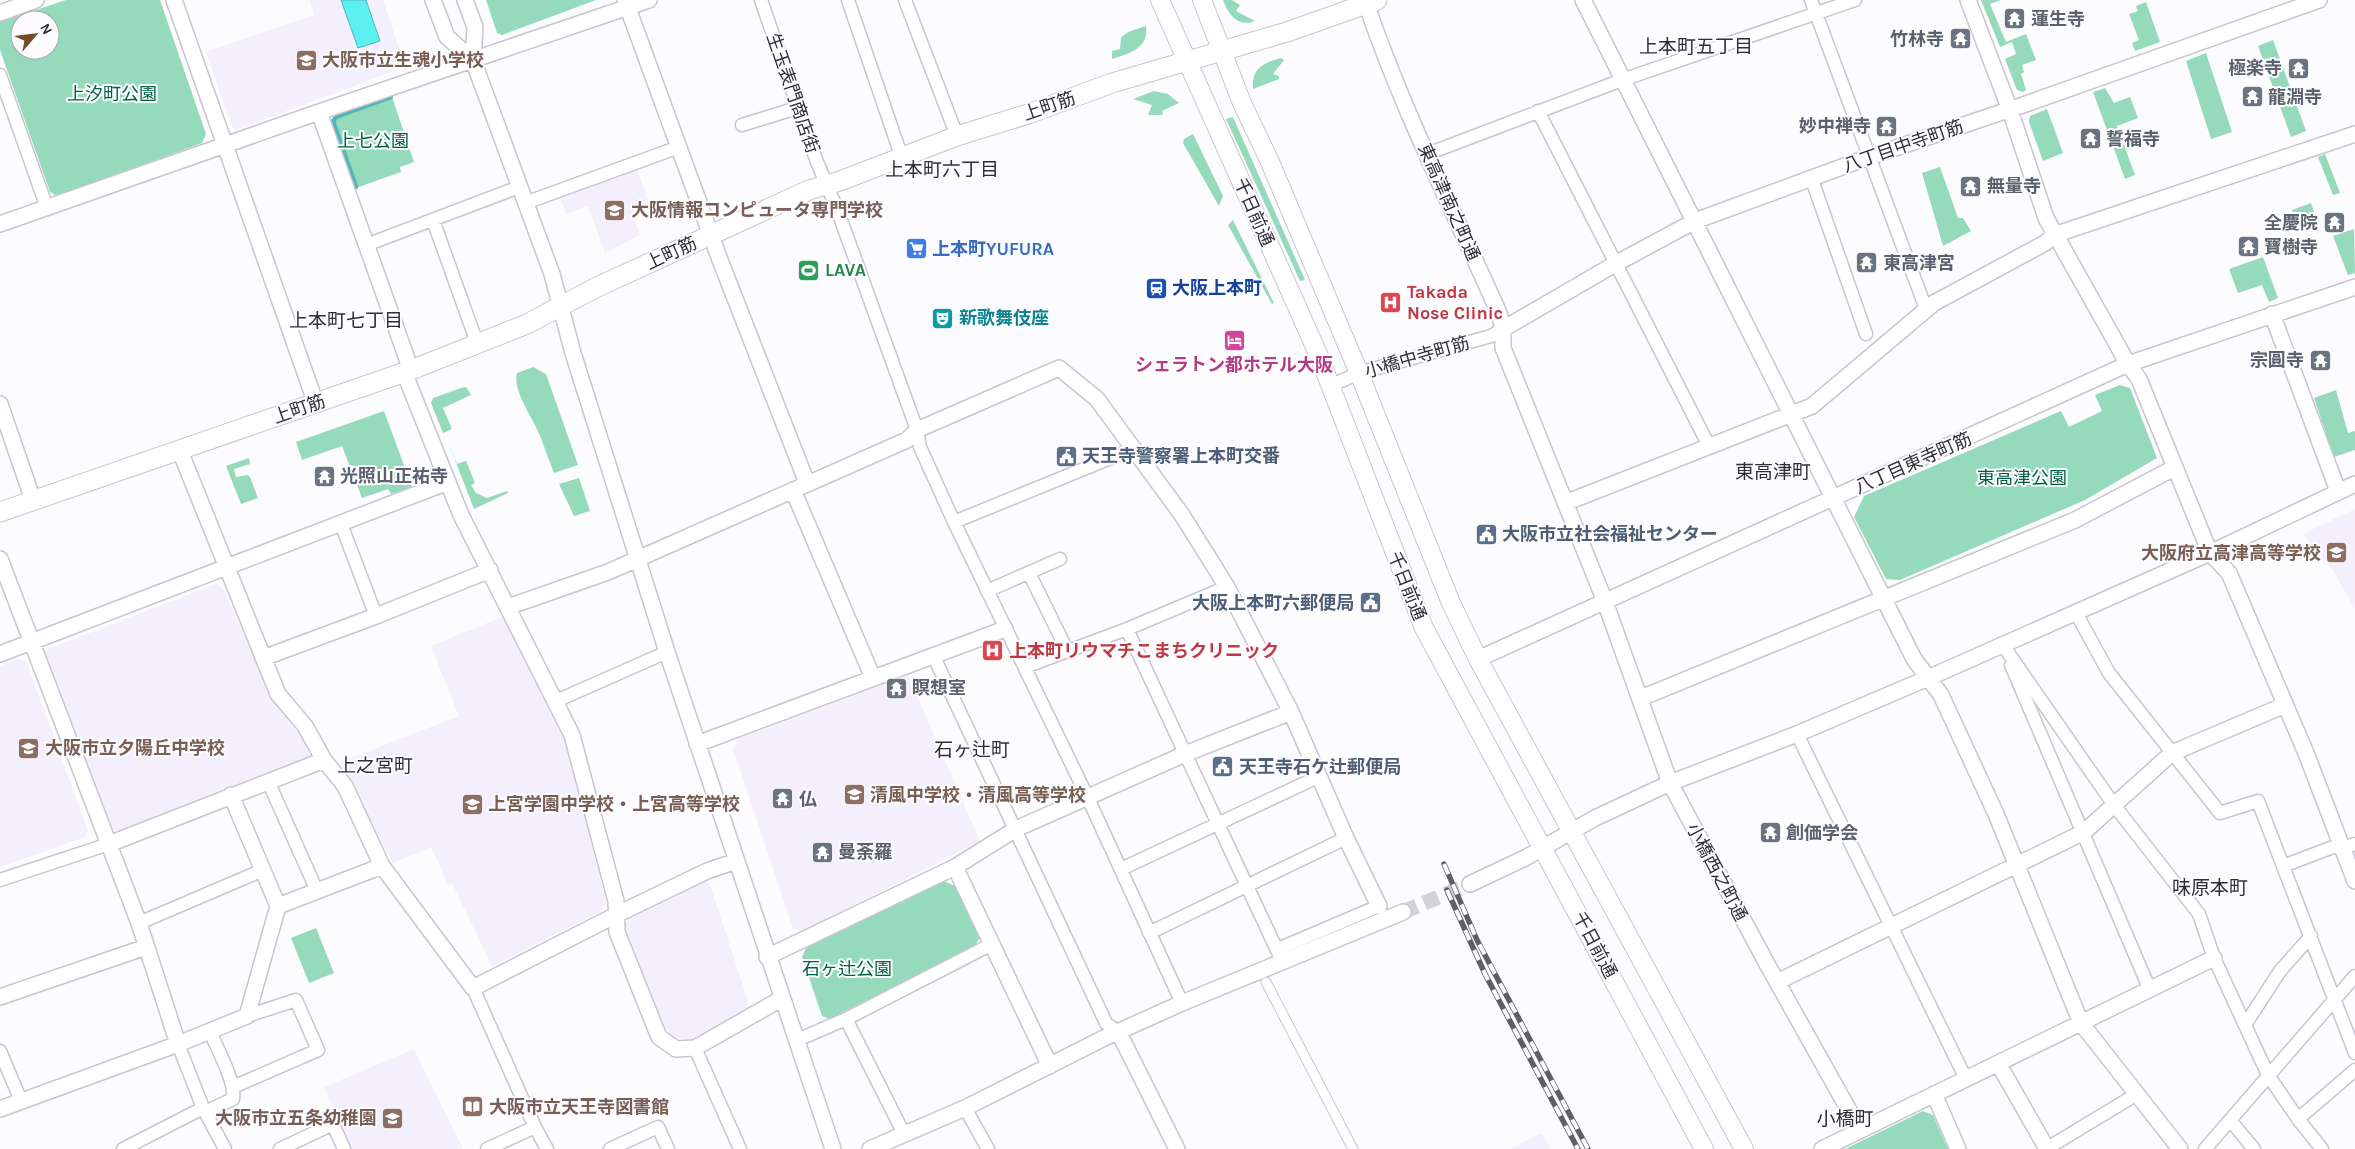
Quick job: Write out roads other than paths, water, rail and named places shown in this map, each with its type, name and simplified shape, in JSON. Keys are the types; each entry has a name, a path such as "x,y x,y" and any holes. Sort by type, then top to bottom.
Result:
{"main road":[{"name":"千日前通","path":"1160,0 1319,356 1424,628 1704,1149"},
{"name":"千日前通","path":"1202,0 1242,103 1270,162 1359,372 1451,603 1478,658 1744,1149"},
{"name":"上町筋","path":"0,512 408,371 527,324 770,207 957,136 1031,114 1112,84 1318,22 1370,1"}],"street":[{"path":"0,13 36,0"},
{"path":"174,0 316,404"},
{"path":"433,0 447,36 473,60"},
{"path":"465,0 475,27 473,60 561,306 573,353 667,652 781,999 797,1040 833,1149"},
{"path":"0,224 473,60 627,3 649,0"},
{"name":"生玉表門商店街","path":"761,0 917,430 920,447 987,592 1087,796 1182,1003"},
{"path":"848,0 902,158"},
{"path":"905,0 957,136"},
{"path":"1583,0 1883,599 1914,659 1941,695 1996,814 2081,1023 2180,1149"},
{"path":"1811,0 1926,309"},
{"path":"1428,154 1622,80 1855,0"},
{"path":"1968,0 2010,110 2046,218 2128,364 2139,379 2210,553 2229,573 2349,846 2355,881"},
{"name":"八丁目中寺町筋","path":"1503,329 1615,264 1695,221 1811,177 2010,110 2320,0"},
{"name":"東高津南之町通","path":"1370,1 1378,38 1499,313 1503,329 1504,348 1604,599"},
{"path":"627,3 800,487 873,678"},
{"path":"0,75 47,208"},
{"path":"742,125 800,107"},
{"path":"1538,111 1709,446"},
{"path":"319,112 408,371 461,515 572,735 616,901 617,932 660,1037 676,1049 695,1048 781,999"},
{"path":"1565,503 1709,446 1793,416 1812,406 1869,344 1926,309 2045,243 2054,235 2355,134"},
{"path":"525,203 679,147"},
{"path":"1811,177 1869,344"},
{"path":"366,245 519,187"},
{"path":"433,220 477,343"},
{"name":"八丁目東寺町筋","path":"1478,658 1604,599 1832,499 2128,364 2355,286"},
{"path":"2272,314 2338,491"},
{"name":"小橋中寺町筋","path":"1330,386 1359,372 1491,336 1503,329"},
{"path":"508,607 608,572 906,440 917,430 1059,368 1098,399 1135,448 1228,587 1291,712 1346,838 1379,906 965,1108 870,1149"},
{"path":"0,404 34,500"},
{"path":"954,522 1135,448"},
{"path":"180,451 278,694 305,726 324,760 345,786 382,866 473,988 535,1127 547,1149"},
{"path":"1641,698 2076,520 2174,468"},
{"path":"0,654 448,482"},
{"path":"1470,884 1542,848 1594,818 1670,783 1797,734 1928,678 2210,553 2355,484"},
{"path":"341,524 376,616"},
{"path":"0,559 139,923 178,1044 204,1110 225,1149"},
{"path":"987,592 1060,559"},
{"path":"263,658 376,616 490,570"},
{"path":"1029,573 1066,650"},
{"path":"1025,667 1066,650 1127,629 1228,587"},
{"name":"小橋西之町通","path":"1604,599 1670,783 1777,982 1860,1130"},
{"path":"2076,612 2109,673 2220,813 2258,801 2355,1053"},
{"path":"698,744 1005,629"},
{"path":"1127,629 1280,955"},
{"path":"2002,644 2114,805 2199,914 2214,958 2268,1075 2298,1119 2322,1149"},
{"path":"2002,644 2150,990"},
{"path":"556,701 667,652"},
{"path":"934,657 1106,1023 1119,1033 1177,1149"},
{"path":"1777,982 2084,832 2172,753 2286,705"},
{"path":"767,957 956,867 1016,829 1185,754 1291,712"},
{"path":"1797,734 1966,1079"},
{"path":"0,880 109,844 324,760"},
{"path":"1120,869 1320,776"},
{"path":"268,781 317,891"},
{"path":"231,795 278,906 247,1016"},
{"path":"1150,932 1346,838"},
{"path":"2283,866 2332,847 2349,846"},
{"path":"473,988 616,915 707,871 736,860"},
{"path":"278,906 382,866"},
{"path":"956,867 1050,1066"},
{"path":"139,923 263,870"},
{"path":"1280,955 1403,912"},
{"path":"2245,1024 2280,971 2311,936"},
{"path":"797,1040 846,1018 992,944"},
{"path":"0,997 146,947"},
{"path":"1822,1149 2214,958"},
{"path":"2205,1149 2355,976"},
{"path":"1266,982 1353,1149"},
{"path":"0,1109 178,1044 247,1016 296,1000 318,1050 233,1087"},
{"path":"846,1018 904,1134"},
{"path":"123,1149 204,1110 233,1100 233,1087 210,1031"},
{"path":"695,1048 740,1149"},
{"path":"0,1051 21,1101"},
{"path":"1998,1063 2046,1149 2136,1094"},
{"path":"2298,1119 2355,1070"},
{"path":"1934,1094 1958,1149"},
{"path":"965,1108 988,1149"},
{"path":"2230,1120 2254,1149"},
{"path":"280,1149 333,1124 344,1149"},
{"path":"487,1149 535,1127"},
{"path":"610,1149 658,1127 668,1149"}],"water":[{"path":"341,0 366,0 380,41 358,48"}],"waterway":[{"path":"356,187 333,121 336,117 391,97"}],"tunnel":[{"path":"1403,912 1470,884"}],"railway":[{"path":"1444,864 1477,940 1588,1149"},
{"path":"1447,890 1485,974 1578,1149"}],"place":[{"name":"蓮生寺","path":"2015,19"},
{"name":"竹林寺","path":"1960,39"},
{"name":"大阪市立生魂小学校","path":"306,60"},
{"name":"極楽寺","path":"2298,68"},
{"name":"龍淵寺","path":"2252,97"},
{"name":"妙中禅寺","path":"1887,126"},
{"name":"誓福寺","path":"2090,139"},
{"name":"無量寺","path":"1971,186"},
{"name":"大阪情報コンピュータ専門学校","path":"615,210"},
{"name":"全慶院","path":"2334,223"},
{"name":"寶樹寺","path":"2248,247"},
{"name":"上本町YUFURA","path":"916,249"},
{"name":"東高津宮","path":"1867,263"},
{"name":"LAVA","path":"809,270"},
{"name":"大阪上本町","path":"1156,288"},
{"name":"Takada Nose Clinic","path":"1391,302"},
{"name":"新歌舞伎座","path":"943,318"},
{"name":"シェラトン都ホテル大阪","path":"1234,340"},
{"name":"宗圓寺","path":"2320,360"},
{"name":"天王寺警察署上本町交番","path":"1066,456"},
{"name":"光照山正祐寺","path":"324,476"},
{"name":"大阪市立社会福祉センター","path":"1486,534"},
{"name":"大阪府立高津高等学校","path":"2337,553"},
{"name":"大阪上本町六郵便局","path":"1370,603"},
{"name":"上本町リウマチこまちクリニック","path":"993,651"},
{"name":"瞑想室","path":"896,688"},
{"name":"大阪市立夕陽丘中学校","path":"29,748"},
{"name":"天王寺石ケ辻郵便局","path":"1223,767"},
{"name":"清風中学校・清風高等学校","path":"854,795"},
{"name":"仏","path":"783,799"},
{"name":"上宮学園中学校・上宮高等学校","path":"472,804"},
{"name":"創価学会","path":"1770,833"},
{"name":"曼荼羅","path":"822,852"},
{"name":"大阪市立天王寺図書館","path":"473,1107"},
{"name":"大阪市立五条幼稚園","path":"393,1118"}],"district":[{"name":"上本町五丁目","path":"1696,47"},
{"name":"上本町六丁目","path":"942,170"},
{"name":"上本町七丁目","path":"346,321"},
{"name":"東高津町","path":"1773,472"},
{"name":"石ヶ辻町","path":"972,750"},
{"name":"上之宮町","path":"375,766"},
{"name":"味原本町","path":"2210,888"},
{"name":"小橋町","path":"1845,1119"}],"park label":[{"name":"上汐町公園","path":"112,94"},
{"name":"上七公園","path":"373,141"},
{"name":"東高津公園","path":"2022,478"},
{"name":"石ヶ辻公園","path":"847,969"}]}
